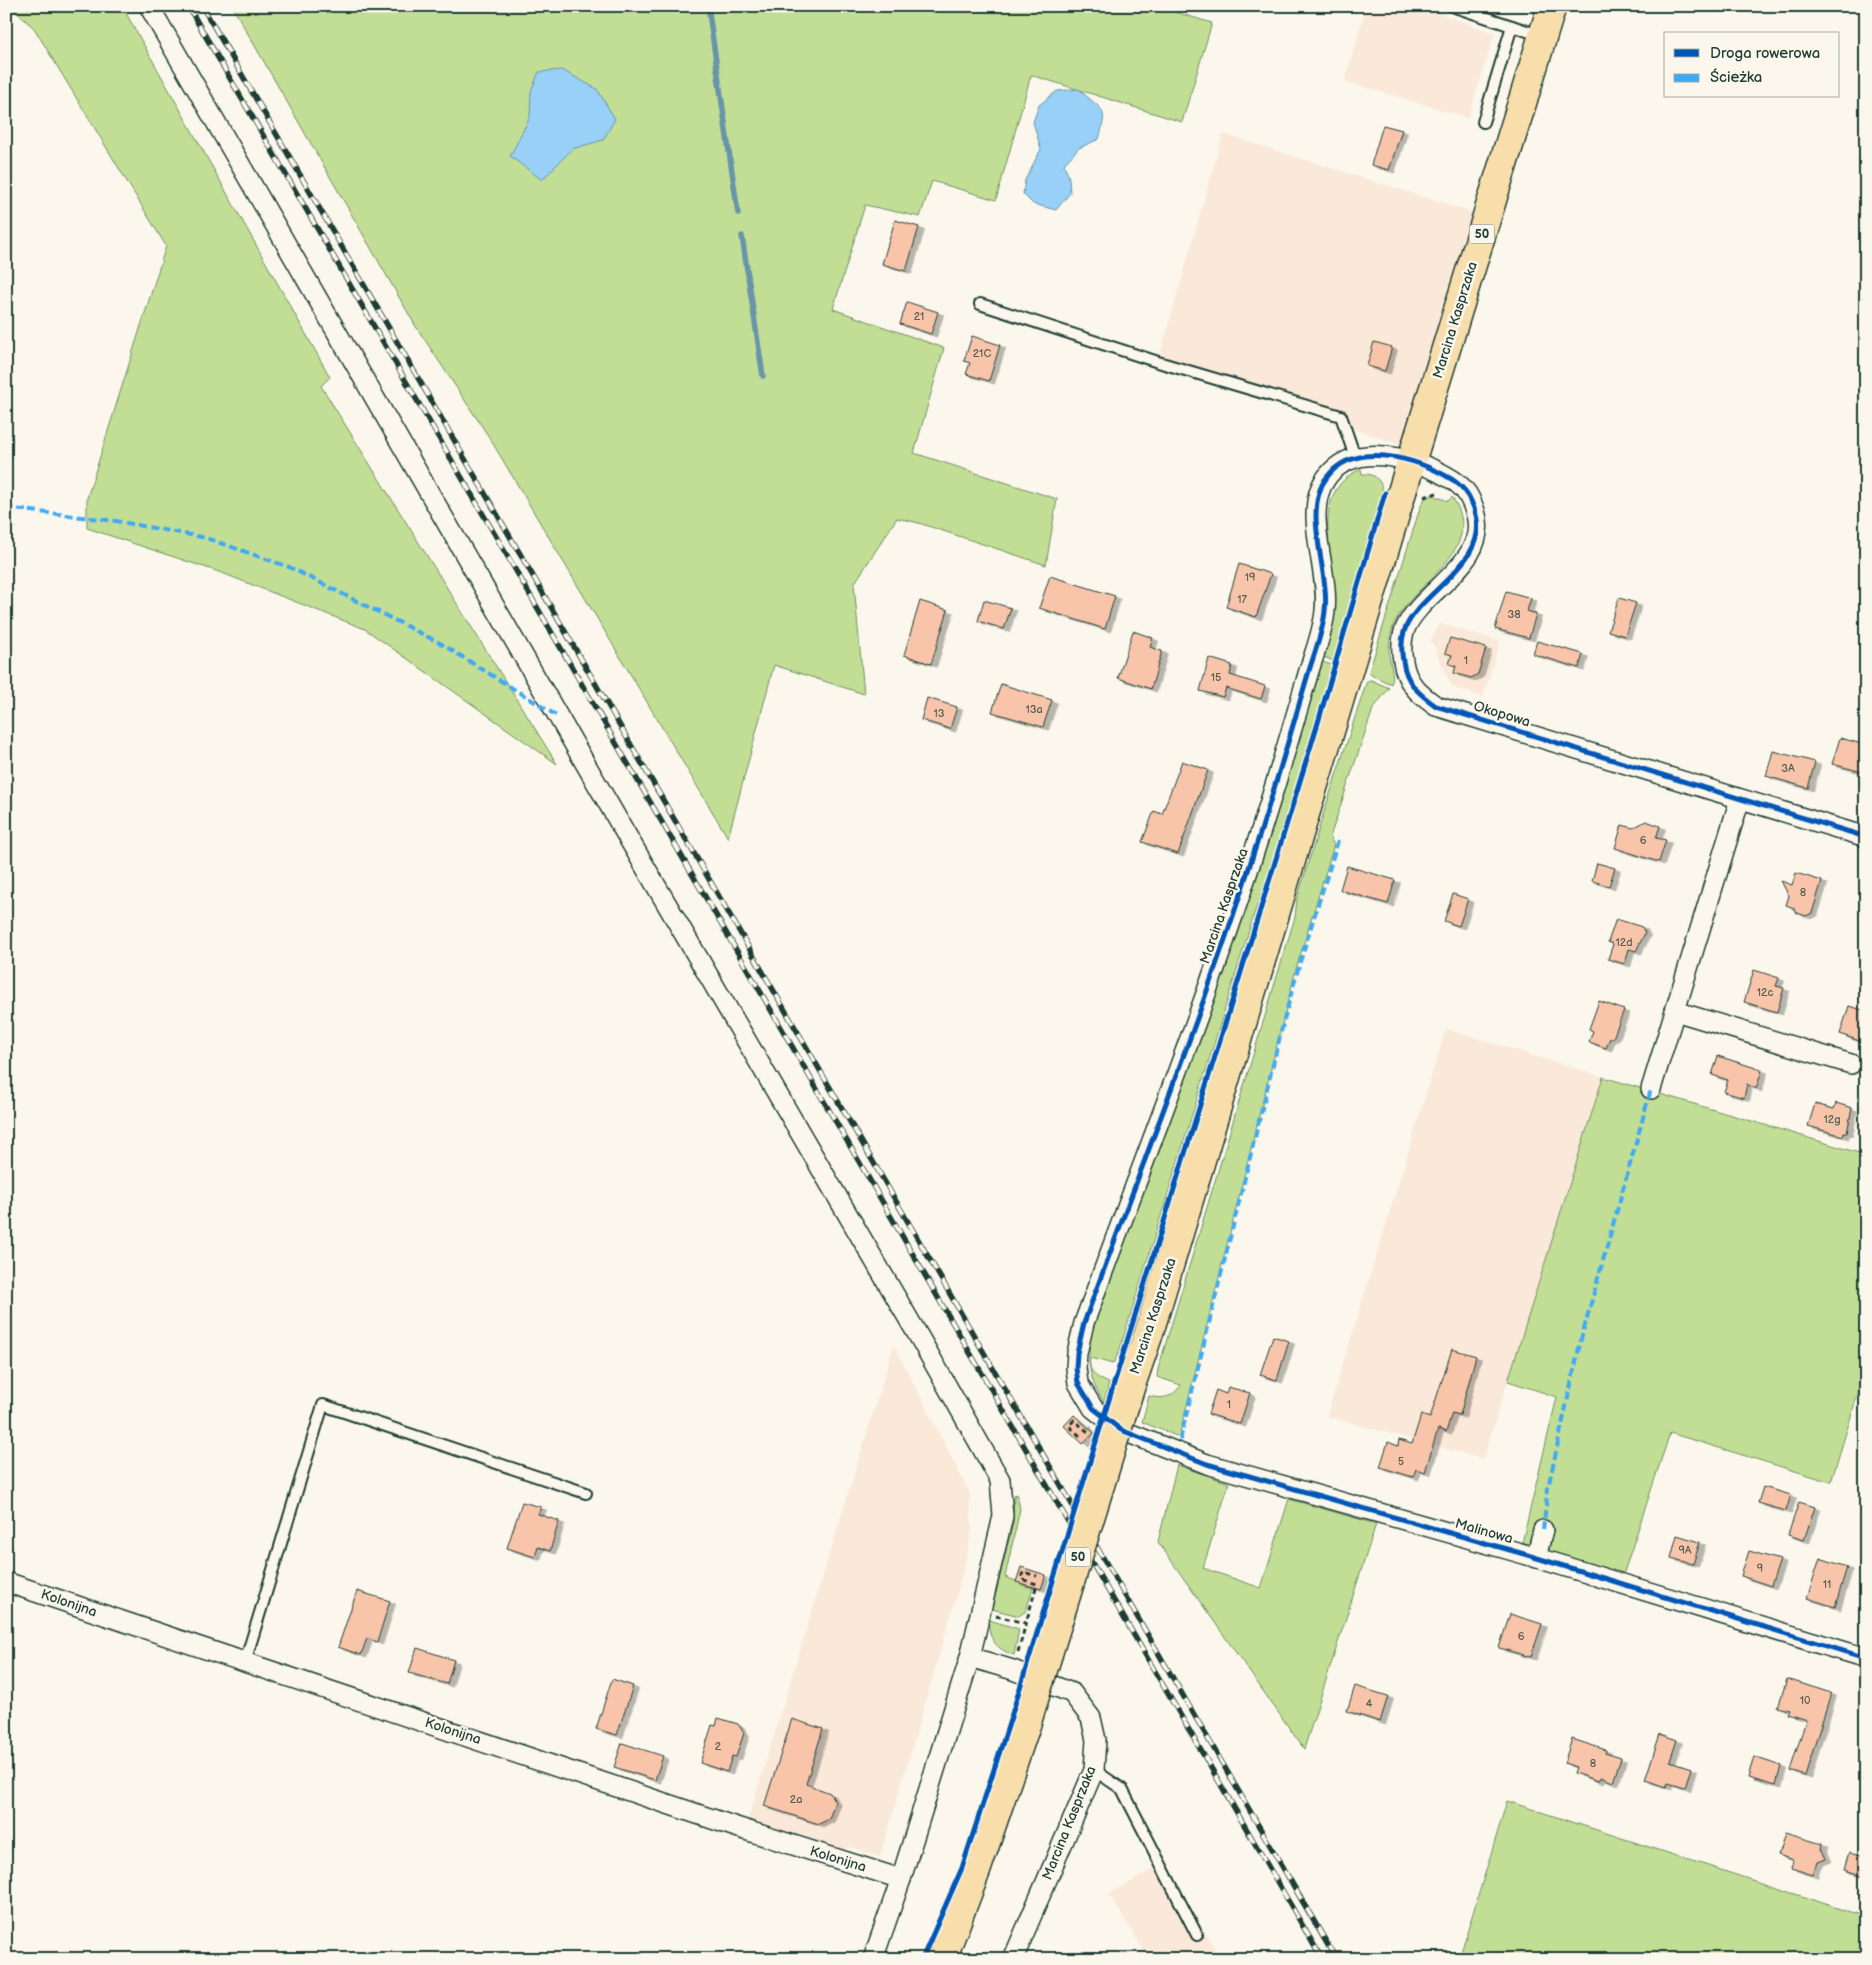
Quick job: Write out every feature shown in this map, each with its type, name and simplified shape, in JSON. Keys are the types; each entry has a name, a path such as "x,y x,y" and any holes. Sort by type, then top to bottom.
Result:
{"main road":[{"name":"Marcina Kasprzaka","path":"942,1959 986,1844 1027,1722 1129,1391 1148,1336 1552,6"}],"street":[{"path":"149,6 1000,1480 1003,1516 970,1657 901,1879 873,1959"},
{"name":"Marcina Kasprzaka","path":"1102,1416 1093,1408 1078,1383 1077,1353 1084,1323 1216,965 1255,850 1314,654 1325,612 1326,588 1317,528 1316,508 1318,496 1325,478 1340,464 1355,457 1373,455 1405,459 1412,462"},
{"name":"Okopowa","path":"1412,462 1451,479 1468,492 1477,517 1474,542 1461,566 1410,619 1404,632 1401,648 1404,670 1416,692 1436,706 1866,837"},
{"path":"1651,1089 1740,799"},
{"path":"1676,1010 1851,1064"},
{"name":"Malinowa","path":"1102,1416 1121,1430 1207,1464 1536,1558 1866,1658"},
{"path":"1536,1558 1543,1530"},
{"name":"Kolonijna","path":"6,1582 736,1827 901,1879"},
{"name":"Marcina Kasprzaka","path":"970,1657 1072,1692 1090,1718 1096,1740 1094,1770 1013,1959"}],"lane":[{"path":"1452,6 1543,36"},
{"path":"1483,122 1512,26"},
{"path":"980,304 1158,362 1341,416 1355,457"},
{"path":"245,1662 323,1405 586,1493"},
{"path":"1094,1770 1122,1789 1196,1935"}],"path":[{"path":"1080,1436 1069,1426 1074,1420 1085,1430"},
{"path":"1022,1654 1017,1653 1037,1584 1021,1579 1023,1572 1037,1576"},
{"path":"980,1612 1026,1623"}],"shaded area":[{"path":"1366,6 1418,6 1495,33 1468,118 1345,81"},
{"path":"1223,134 1487,217 1415,450 1158,362"},
{"path":"1440,624 1500,641 1483,697 1452,687 1431,640"},
{"path":"1446,1029 1603,1077 1483,1459 1327,1416"},
{"path":"894,1345 969,1492 972,1530 961,1580 880,1857 850,1847 843,1850 748,1819"},
{"path":"1166,1862 1220,1959 1149,1959 1109,1894"}],"green space":[{"path":"9,6 122,6 330,377 321,386 557,764 365,629 222,573 87,528 87,498 166,246 34,28"},
{"path":"232,6 1155,6 1212,23 1182,122 1031,75 996,200 932,181 920,217 865,205 833,309 944,348 914,453 1057,499 1046,565 919,523 897,518 854,584 864,694 774,665 728,838 489,437 415,325"},
{"path":"1361,469 1362,474 1377,478 1383,492 1333,661 1324,657 1335,611 1329,548 1329,510 1334,494 1344,480"},
{"path":"1432,495 1448,501 1452,497 1461,516 1461,534 1455,550 1444,565 1403,608 1394,624 1389,647 1393,676 1391,684 1371,675 1369,672 1420,508 1425,498"},
{"path":"1322,662 1332,665 1269,876 1256,908 1119,1352 1113,1364 1090,1358 1090,1368 1094,1374 1109,1383 1104,1402 1095,1386 1090,1371 1089,1355 1090,1339 1099,1306 1283,790"},
{"path":"1371,680 1389,688 1373,709 1330,837 1334,845 1296,969 1179,1437 1142,1422 1149,1396 1159,1398 1171,1395 1181,1385 1157,1377 1158,1369 1295,917 1297,899 1367,681"},
{"path":"1603,1077 1866,1155 1866,1367 1831,1482 1670,1433 1622,1578 1521,1547 1557,1397 1508,1381"},
{"path":"1177,1465 1229,1483 1203,1568 1261,1588 1289,1499 1376,1524 1304,1749 1158,1542"},
{"path":"1017,1494 1020,1509 1005,1577 1033,1587 1026,1611 1019,1616 992,1609 1013,1523 1014,1495"},
{"path":"989,1620 1019,1629 1014,1655 1002,1650 994,1642 990,1633"},
{"path":"1507,1801 1866,1917 1866,1940 1860,1959 1459,1959"}],"water":[{"path":"562,70 597,89 615,119 603,140 572,149 542,180 510,156 530,117 531,91 539,72"},
{"path":"1079,89 1098,106 1103,114 1099,139 1079,148 1064,164 1069,178 1070,193 1056,210 1033,204 1023,194 1025,180 1041,149 1033,122 1039,105 1057,91"}],"building":[{"path":"1383,125 1402,130 1389,170 1371,165"},
{"path":"895,220 919,227 906,271 882,264"},
{"path":"907,302 938,312 931,334 900,324"},
{"path":"972,336 1000,345 989,381 966,374 970,363 964,361"},
{"path":"1374,342 1392,347 1385,371 1367,366"},
{"path":"1239,564 1271,574 1256,617 1226,607"},
{"path":"1050,576 1115,596 1105,629 1039,608"},
{"path":"1506,591 1531,598 1527,611 1536,614 1529,638 1495,629"},
{"path":"1619,598 1636,603 1625,636 1608,631"},
{"path":"984,600 1011,608 1004,629 978,621"},
{"path":"920,601 948,610 931,664 904,655"},
{"path":"1133,631 1153,638 1150,647 1162,651 1151,689 1118,678"},
{"path":"1450,638 1486,648 1478,674 1471,678 1454,673 1456,666 1449,664 1452,655 1445,653"},
{"path":"1537,641 1583,654 1579,668 1533,654"},
{"path":"1209,658 1232,665 1230,675 1265,686 1261,699 1226,688 1223,697 1200,691"},
{"path":"1001,684 1052,700 1043,727 992,712"},
{"path":"927,698 957,707 950,729 921,720"},
{"path":"1840,738 1866,745 1866,773 1832,764"},
{"path":"1773,751 1815,762 1808,788 1766,776"},
{"path":"1182,761 1208,770 1178,854 1142,842 1154,811 1162,814"},
{"path":"1646,821 1660,826 1656,838 1666,840 1659,862 1615,848 1622,825 1633,828"},
{"path":"1597,863 1615,868 1609,886 1592,881"},
{"path":"1347,866 1395,880 1388,904 1340,890"},
{"path":"1796,873 1822,881 1812,913 1806,916 1797,913 1794,908 1786,905 1789,896 1781,881 1792,885"},
{"path":"1453,894 1468,899 1459,926 1444,921"},
{"path":"1616,919 1642,927 1645,933 1636,951 1629,949 1625,964 1608,959 1613,944 1608,942"},
{"path":"1754,970 1779,978 1776,986 1784,988 1777,1012 1744,1002"},
{"path":"1599,1001 1624,1010 1613,1038 1610,1038 1606,1048 1589,1042 1593,1031 1589,1029"},
{"path":"1849,1006 1866,1011 1866,1029 1862,1042 1840,1034"},
{"path":"1718,1056 1762,1070 1756,1089 1747,1084 1744,1098 1724,1092 1728,1080 1712,1075"},
{"path":"1836,1103 1852,1108 1847,1133 1844,1132 1843,1136 1808,1126 1815,1104 1834,1109"},
{"path":"1273,1336 1289,1341 1277,1380 1260,1375"},
{"path":"1452,1349 1476,1356 1460,1415 1452,1413 1446,1432 1438,1429 1425,1472 1416,1469 1413,1477 1380,1467 1388,1442 1398,1446 1399,1440 1412,1444 1421,1415 1430,1418"},
{"path":"1228,1387 1250,1393 1240,1424 1208,1414 1216,1390 1226,1394"},
{"path":"1074,1415 1094,1433 1083,1444 1064,1426"},
{"path":"1763,1487 1791,1495 1786,1511 1758,1503"},
{"path":"522,1502 541,1507 538,1514 559,1521 550,1551 538,1547 535,1557 507,1548"},
{"path":"1799,1502 1815,1507 1804,1540 1788,1535"},
{"path":"1677,1535 1700,1542 1693,1564 1671,1558"},
{"path":"1749,1551 1780,1560 1771,1586 1741,1576"},
{"path":"1820,1558 1847,1567 1835,1607 1807,1598"},
{"path":"1021,1567 1046,1575 1041,1589 1016,1582"},
{"path":"357,1591 390,1601 377,1642 367,1638 361,1655 338,1647"},
{"path":"1510,1614 1542,1624 1531,1657 1499,1648"},
{"path":"417,1648 454,1660 447,1684 409,1673"},
{"path":"612,1679 633,1686 617,1735 596,1729"},
{"path":"1787,1679 1831,1693 1805,1776 1790,1771 1806,1720 1787,1714 1789,1710 1778,1707"},
{"path":"1355,1686 1388,1696 1380,1722 1347,1711"},
{"path":"718,1718 738,1724 744,1733 736,1757 732,1756 727,1772 700,1763 712,1725 716,1726"},
{"path":"792,1719 823,1729 806,1784 830,1793 835,1802 829,1819 819,1824 764,1806"},
{"path":"1660,1734 1677,1740 1670,1761 1691,1768 1685,1788 1668,1783 1666,1787 1645,1780"},
{"path":"1572,1739 1606,1750 1605,1753 1621,1758 1613,1782 1600,1777 1598,1781 1574,1773 1576,1767 1564,1763"},
{"path":"622,1743 663,1756 655,1780 614,1767"},
{"path":"1754,1757 1781,1766 1776,1785 1748,1777"},
{"path":"1785,1833 1822,1844 1821,1850 1825,1859 1817,1862 1813,1875 1791,1868 1793,1860 1778,1855"},
{"path":"1850,1852 1866,1856 1866,1875 1845,1869"}],"waterway":[{"path":"708,6 738,213"},
{"path":"742,236 763,376"}],"railway":[{"path":"188,6 1322,1959"},
{"path":"202,6 1336,1959"}],"marked path":[{"path":"6,508 116,521 206,538 289,567 440,643 559,717"},
{"path":"1180,1440 1285,1016 1338,841"},
{"path":"1543,1530 1548,1488 1581,1339 1651,1089"}],"cycle path":[{"path":"1866,837 1436,706 1414,687 1407,676 1402,657 1403,637 1413,615 1465,560 1473,545 1478,529 1473,506 1469,497 1457,483 1423,465 1388,456 1354,458 1339,465 1327,477 1320,491 1316,506 1316,523 1325,595 1324,619 1318,643 1262,827 1215,968 1084,1323 1077,1353 1076,1368 1078,1383 1093,1408 1121,1430 1207,1464 1524,1554 1866,1658"},
{"path":"922,1959 962,1868 1011,1717 1317,726 1385,493"}]}
